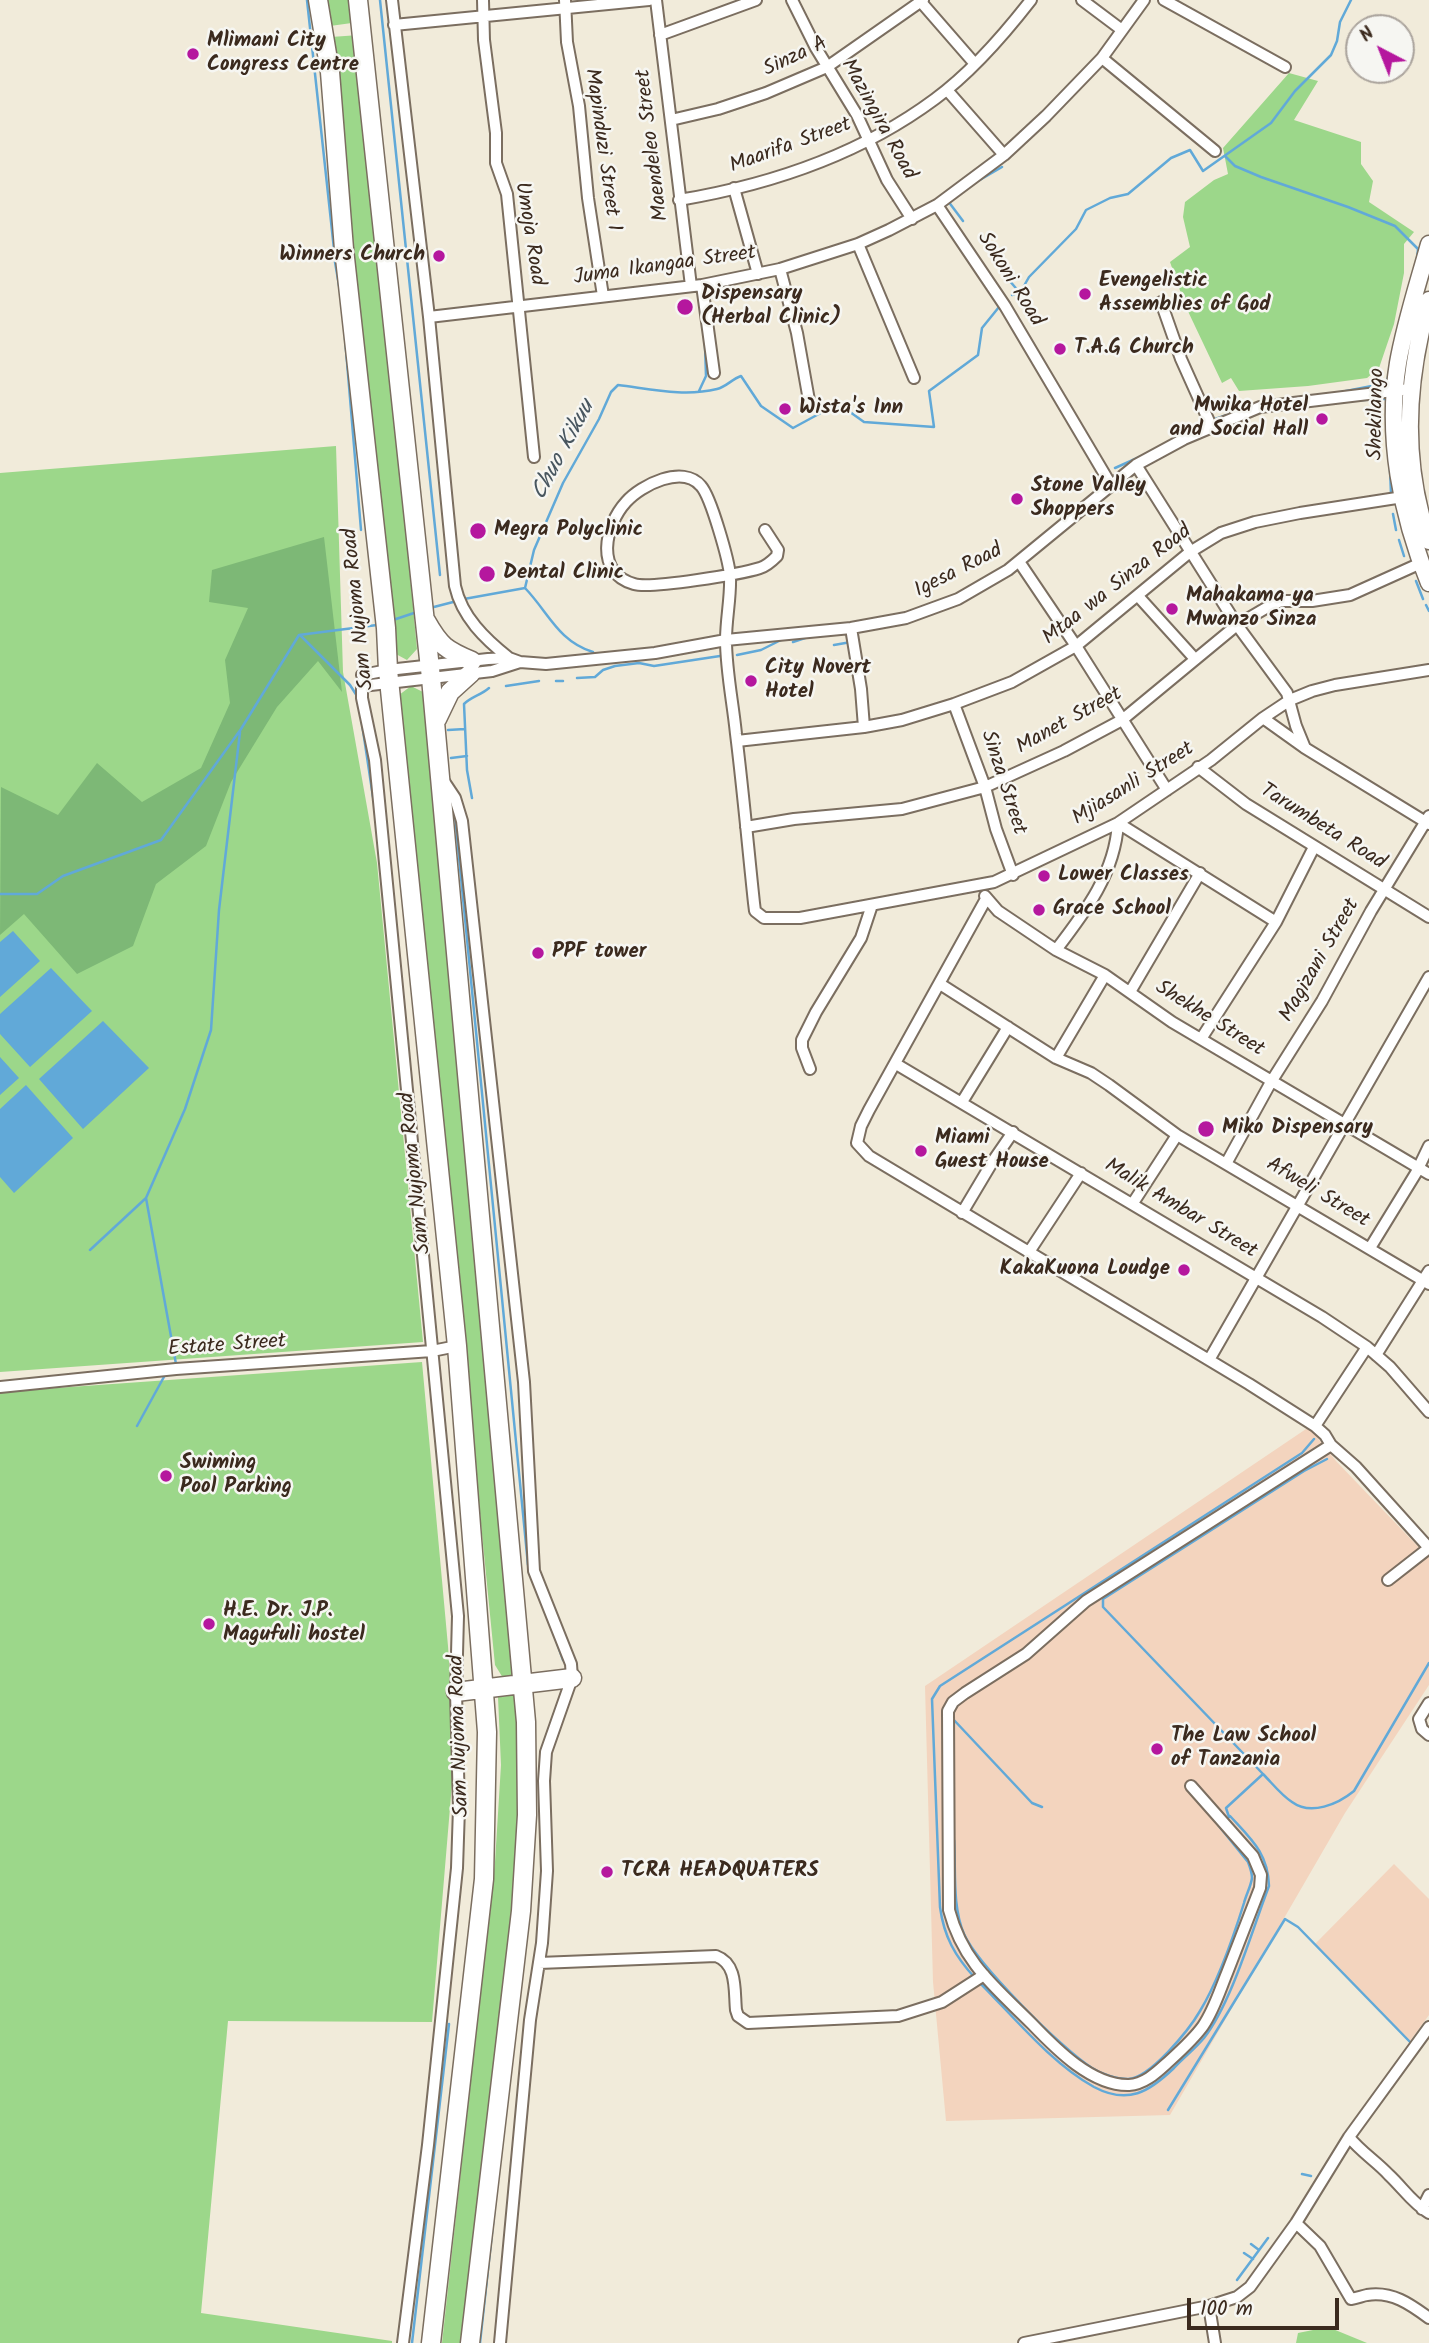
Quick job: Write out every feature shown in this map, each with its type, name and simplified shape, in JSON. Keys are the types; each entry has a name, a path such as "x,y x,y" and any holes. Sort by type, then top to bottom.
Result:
{"main road":[{"name":"Sam Nujoma Road","path":"316,0 330,72 338,192 385,619 457,1346 487,1731 484,1879 431,2343"},
{"path":"358,0 430,671 524,1683 526,1860 470,2343"},
{"name":"Shekilango","path":"1429,244 1405,328 1403,389 1395,435 1410,533 1429,583"},
{"name":"Shekilango","path":"1429,300 1425,333 1403,389 1418,500 1429,541"},
{"path":"423,615 440,645 471,667 444,699 434,730"},
{"path":"456,1692 572,1678"}],"street":[{"path":"392,0 429,317 456,590 472,623 515,660"},
{"name":"Umoja Road","path":"483,0 482,17 496,133 496,163 507,194 534,457"},
{"path":"394,25 482,17 565,4 649,0"},
{"name":"Maendeleo Street","path":"656,0 679,200 714,373"},
{"path":"660,35 756,0"},
{"name":"Mazingira Road","path":"792,0 869,139 887,180 912,219"},
{"name":"Maarifa Street","path":"679,200 715,194 777,177 840,153 908,117 947,90 975,64 1008,30 1031,0"},
{"path":"1082,0 1122,30"},
{"name":"Juma Ikangaa Street","path":"429,317 696,286 780,269 858,244 937,205 1004,155 1102,58 1144,0"},
{"path":"1164,0 1285,67"},
{"path":"922,1 975,64"},
{"name":"Sinza A","path":"671,120 766,93 827,67 922,1"},
{"name":"Mapinduzi Street 1","path":"565,4 570,65 579,106 588,198 603,296"},
{"path":"1102,58 1215,151"},
{"path":"947,90 1004,155"},
{"path":"734,188 758,274"},
{"name":"Sokoni Road","path":"937,205 1005,306 1111,485"},
{"path":"858,244 914,378"},
{"path":"780,269 797,333 810,406"},
{"path":"1161,302 1181,359 1212,428"},
{"name":"Igesa Road","path":"432,1351 374,760 362,698 362,681 471,667 492,671 515,660 546,664 628,656 726,640 851,628 926,612 979,588 1020,563 1111,485 1136,466 1177,443 1261,407 1403,389"},
{"path":"1136,466 1237,625 1290,700 1305,748"},
{"path":"746,827 726,640 730,574 709,501 701,485 695,480 678,477 651,483 629,498 612,521 608,533 607,554 617,573 630,583 645,586 730,574 762,568 777,556 777,545 765,530"},
{"name":"Mtaa wa Sinza Road","path":"737,741 864,727 902,720 954,704 1012,682 1076,646 1190,552 1221,533 1255,522 1309,511 1403,498"},
{"path":"1020,563 1167,790"},
{"name":"Manet Street","path":"746,827 794,819 902,808 985,787 1064,751 1122,720 1237,625 1281,601 1312,601 1350,595 1420,563"},
{"path":"1138,596 1195,659"},
{"path":"851,628 864,727"},
{"name":"Mjiasanli Street","path":"746,827 755,911 764,918 800,918 979,886 1013,875 1118,823 1220,753 1290,700 1335,685 1429,670"},
{"name":"Sinza Street","path":"954,704 985,787 996,829 1013,875"},
{"path":"1263,718 1305,748 1428,821"},
{"name":"Tarumbeta Road","path":"1198,767 1246,804 1429,917"},
{"path":"440,776 455,798 461,821 524,1382 534,1571 571,1664 572,1678 546,1752 544,1781 547,1871 539,1963 528,2033 500,2343"},
{"name":"Magizani Street","path":"1227,1162 1271,1082 1322,1002 1385,889 1428,821"},
{"path":"1056,950 1093,899 1107,873 1117,844 1118,823 1276,922"},
{"path":"1201,1039 1276,922 1314,847"},
{"path":"1130,992 1200,873"},
{"name":"Shekhe Street","path":"979,886 986,899 1013,922 1056,950 1105,975 1171,1022 1429,1174"},
{"path":"986,899 861,1126 857,1143 869,1156 1315,1426 1429,1548 1388,1580"},
{"path":"810,1069 802,1048 802,1040 811,1020 861,938 872,905"},
{"path":"1056,1058 1105,975"},
{"path":"1209,1360 1429,977"},
{"name":"Afweli Street","path":"940,984 1056,1058 1091,1073 1177,1135 1370,1248 1427,1278"},
{"path":"962,1102 1008,1027"},
{"name":"Malik Ambar Street","path":"896,1064 1322,1317 1367,1347 1429,1412"},
{"path":"962,1213 1013,1132"},
{"path":"1133,1203 1177,1135"},
{"path":"1370,1248 1429,1146"},
{"path":"1029,1252 1081,1173"},
{"path":"1376,1355 1427,1278"},
{"name":"Estate Street","path":"0,1387 176,1369 432,1351 457,1346"},
{"path":"1315,1426 1367,1347"},
{"path":"403,2343 430,2132 457,1868 459,1808 456,1692 458,1616 432,1351"},
{"path":"1191,1786 1253,1856 1259,1865 1260,1888 1214,2004 1202,2026 1153,2076 1129,2085 1108,2082 1085,2070 1050,2042 965,1953 949,1910 947,1719 953,1702 1026,1654 1086,1601 1331,1445"},
{"path":"1429,1703 1419,1719 1422,1729 1429,1735"},
{"path":"539,1963 716,1956 724,1959 732,1970 738,2017 748,2023 898,2016 942,2002 984,1975"},
{"path":"1024,2343 1209,2306 1237,2297 1250,2287 1296,2223 1349,2137 1429,2027"},
{"path":"1349,2137 1359,2150 1391,2175 1405,2194 1425,2211 1429,2195"},
{"path":"1296,2223 1321,2246 1351,2299 1368,2295 1392,2297 1406,2301 1429,2318"},
{"path":"1209,2306 1215,2343"}],"shaded area":[{"name":"The Law School of Tanzania","path":"1309,1427 1336,1461 1429,1558 1429,1685 1345,1813 1170,2115 946,2121 933,1982 925,1686"},
{"path":"1394,1864 1429,1899 1429,2015 1410,2041 1315,1944"}],"green space":[{"path":"327,0 356,0 359,22 330,26"},
{"path":"359,35 417,649 407,660 394,653 331,37"},
{"path":"1289,73 1318,81 1294,120 1361,142 1361,164 1373,181 1369,202 1414,232 1404,244 1404,273 1394,324 1379,368 1367,378 1239,391 1231,378 1222,383 1185,305 1170,262 1190,247 1183,217 1185,202 1214,180 1228,174 1223,148"},
{"path":"336,446 343,672 377,863 423,1342 0,1372 0,473"},
{"path":"324,537 342,692 318,661 277,707 231,782 206,846 156,884 133,946 77,974 24,914 0,935 1,787 58,815 97,763 142,802 201,768 230,703 225,660 248,608 209,602 212,570"},
{"path":"411,686 423,692 498,1380 518,1677 503,1678 495,1665 399,695"},
{"path":"422,1362 455,1748 432,2022 228,2021 201,2313 392,2343 0,2343 0,1392"},
{"path":"518,1695 517,1871 464,2343 442,2343 495,1862 501,1765 498,1697"},
{"path":"1328,2327 1367,2343 1296,2343 1298,2333"}],"water":[{"path":"13,931 40,961 0,997 0,942"},
{"path":"51,968 92,1011 30,1067 0,1034 0,1014"},
{"path":"103,1021 149,1068 83,1129 39,1079"},
{"path":"0,1057 19,1078 0,1095"},
{"path":"26,1085 73,1138 14,1193 0,1177 0,1109"}],"waterway":[{"path":"307,0 334,249"},
{"path":"380,0 440,575"},
{"name":"Chuo Kikuu","path":"1012,295 1020,293 1029,277 1076,229 1086,210 1110,198 1128,194 1171,158 1190,150 1203,171 1271,123 1295,91 1331,55 1337,41 1340,22 1351,0"},
{"path":"1225,156 1235,166 1261,177 1395,226 1418,249 1417,259"},
{"path":"978,181 1002,167"},
{"path":"948,201 963,221"},
{"path":"335,262 341,297"},
{"path":"997,266 1020,293"},
{"name":"Chuo Kikuu","path":"464,599 525,588 534,550 563,483 611,392 618,385 667,392 692,392 720,388 741,376 761,406 793,428 828,409 843,407 864,422 934,427 929,391 978,355 982,328 999,307"},
{"path":"345,338 361,530"},
{"path":"699,391 706,376 705,345"},
{"path":"1341,392 1387,383 1389,371"},
{"path":"1362,400 1387,399"},
{"path":"1212,420 1236,412"},
{"path":"1194,429 1206,423"},
{"path":"1115,468 1144,455"},
{"path":"1390,469 1391,494"},
{"path":"1393,514 1396,530"},
{"path":"1034,555 1064,530"},
{"path":"1399,540 1404,556"},
{"path":"1416,581 1423,599"},
{"path":"525,588 562,634 593,652"},
{"name":"Chuo Kikuu","path":"430,608 457,601"},
{"path":"1426,605 1429,611"},
{"name":"Chuo Kikuu","path":"393,620 417,612"},
{"name":"Chuo Kikuu","path":"0,894 37,894 63,876 161,840 241,729 299,635 377,625"},
{"path":"300,635 350,685 357,696"},
{"path":"793,642 808,637"},
{"path":"737,655 761,650 783,639"},
{"path":"834,645 851,642"},
{"path":"577,678 595,677 603,670 615,666 639,663 654,666 720,656"},
{"path":"506,686 539,681"},
{"path":"556,681 563,681"},
{"path":"472,798 467,770 464,704 489,688"},
{"path":"361,717 373,797"},
{"path":"448,730 465,729"},
{"path":"90,1250 146,1198 185,1109 211,1030 219,910 240,732"},
{"path":"451,758 467,756"},
{"path":"455,816 528,1565"},
{"path":"146,1198 176,1364"},
{"path":"137,1426 165,1375"},
{"path":"975,1978 951,1946 940,1907 932,1699 940,1686 1302,1453 1314,1439"},
{"path":"1263,1774 1103,1607 1103,1599 1327,1459"},
{"path":"556,1640 563,1660"},
{"path":"1229,1817 1226,1808 1263,1774 1288,1799 1307,1808 1324,1807 1354,1791 1429,1663"},
{"path":"953,1719 1032,1803 1042,1807"},
{"path":"980,1983 1048,2053 1094,2087 1117,2095 1128,2095 1156,2084 1197,2046 1214,2023 1241,1965 1269,1886 1262,1855 1230,1816"},
{"path":"954,1840 958,1912 964,1934 972,1948 1022,2006 1062,2044 1092,2068 1104,2074 1128,2079 1137,2077 1158,2062 1187,2030 1206,2000 1230,1944 1252,1876 1248,1862 1219,1826 1222,1824"},
{"path":"1168,2110 1285,1919 1298,1927 1411,2043"},
{"path":"412,2343 449,2024"},
{"path":"480,2343 499,2168"},
{"path":"1302,2174 1311,2176"},
{"path":"1237,2280 1268,2238"},
{"path":"1251,2244 1259,2250"},
{"path":"1244,2253 1253,2259"}],"place":[{"name":"Mlimani City Congress Centre","path":"193,54"},
{"name":"Winners Church","path":"439,256"},
{"name":"Evengelistic Assemblies of God","path":"1085,294"},
{"name":"Dispensary (Herbal Clinic)","path":"685,307"},
{"name":"T.A.G Church","path":"1060,349"},
{"name":"Wista's Inn","path":"785,409"},
{"name":"Mwika Hotel and Social Hall","path":"1322,419"},
{"name":"Stone Valley Shoppers","path":"1017,499"},
{"name":"Megra Polyclinic","path":"478,531"},
{"name":"Dental Clinic","path":"487,574"},
{"name":"Mahakama ya Mwanzo Sinza","path":"1172,609"},
{"name":"City Novert Hotel","path":"751,681"},
{"name":"Lower Classes","path":"1044,876"},
{"name":"Grace School","path":"1039,910"},
{"name":"PPF tower","path":"538,953"},
{"name":"Miko Dispensary","path":"1206,1129"},
{"name":"Miami Guest House","path":"921,1151"},
{"name":"KakaKuona Loudge","path":"1184,1270"},
{"name":"Swiming Pool Parking","path":"166,1476"},
{"name":"H.E. Dr. J.P. Magufuli hostel","path":"209,1624"},
{"name":"The Law School of Tanzania","path":"1157,1749"},
{"name":"TCRA HEADQUATERS","path":"607,1872"}]}
